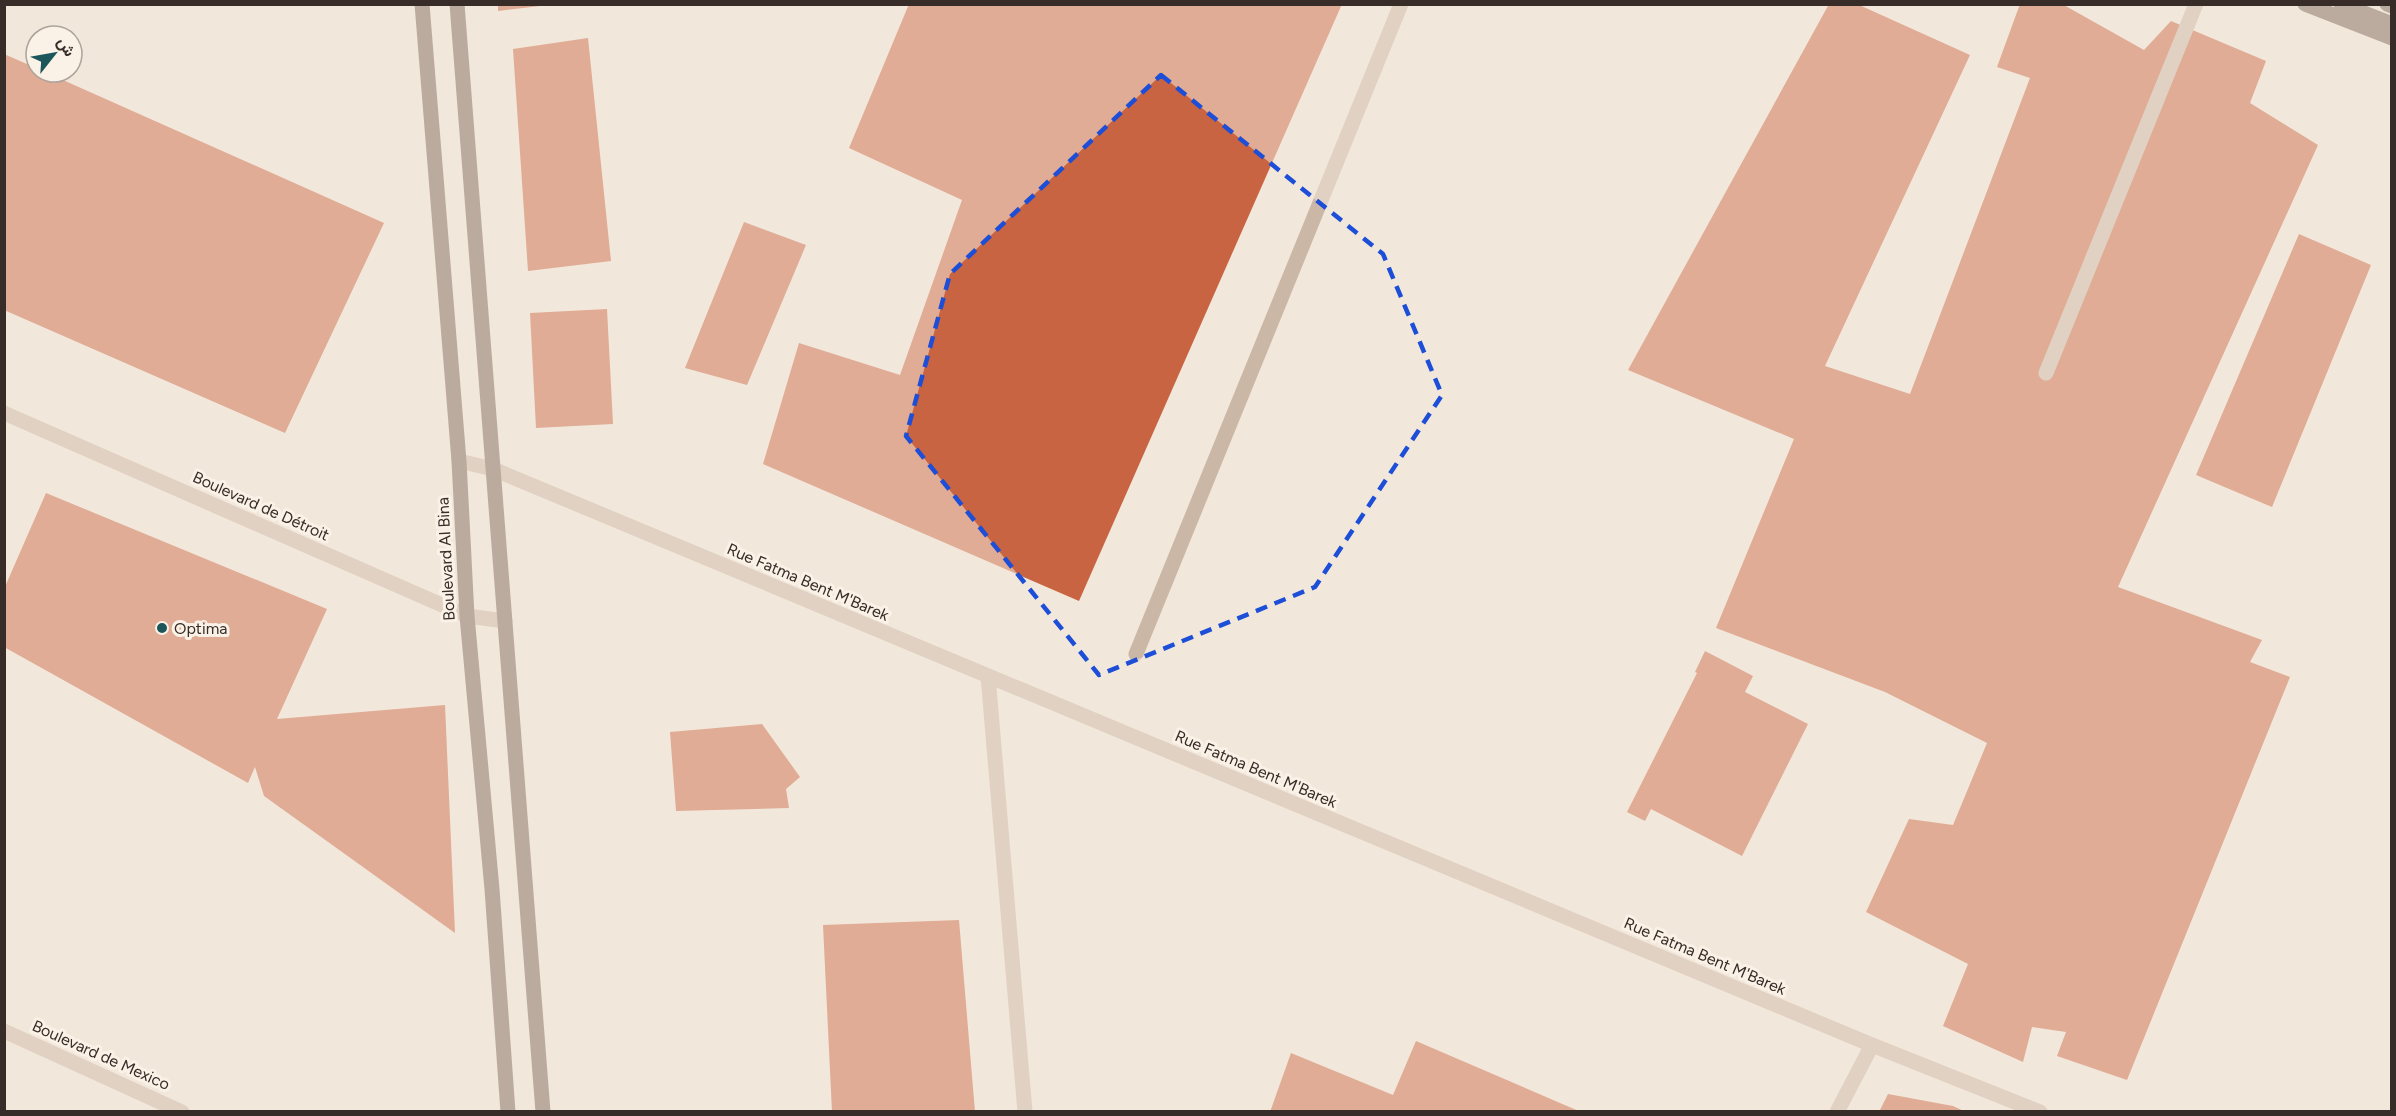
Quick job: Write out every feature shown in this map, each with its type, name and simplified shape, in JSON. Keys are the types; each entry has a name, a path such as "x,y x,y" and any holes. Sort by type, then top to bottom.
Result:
{"main road":[{"name":"Boulevard Al Bina","path":"422,4 459,460 467,616 492,889 508,1112"},
{"path":"457,4 543,1112"},
{"path":"2305,4 2391,38"},
{"path":"2341,4 2391,24"},
{"path":"2387,4 2391,6"}],"lane":[{"path":"1136,654 1401,4"},
{"path":"2046,373 2196,4"},
{"name":"Boulevard de Détroit","path":"4,413 467,616 505,621"},
{"name":"Rue Fatma Bent M'Barek","path":"459,460 494,470 1872,1045 2040,1112"},
{"path":"988,676 1025,1112"},
{"name":"Boulevard de Mexico","path":"4,1031 182,1112"},
{"path":"1838,1112 1872,1045"}],"highlighted area":[{"path":"1161,75 1383,254 1442,395 1315,587 1099,675 906,436 950,274"}],"building":[{"path":"498,4 540,4 540,6 498,11"},
{"path":"909,4 1342,4 1079,601 763,464 799,343 900,375 962,200 849,148"},
{"path":"1829,4 1857,4 1970,55 1825,366 1910,394 2030,78 1997,67 2020,4 2062,4 2144,50 2171,21 2266,61 2250,103 2318,145 2118,587 2262,640 2250,662 2290,677 2127,1080 2057,1056 2066,1032 2032,1027 2023,1062 1943,1026 1968,964 1866,912 1909,819 1953,825 1987,743 1885,692 1716,628 1794,439 1628,370"},
{"path":"588,38 611,261 528,271 513,49"},
{"path":"4,54 24,63 24,84 72,84 384,223 285,433 4,310"},
{"path":"744,222 806,245 747,385 685,368"},
{"path":"2299,234 2371,265 2272,507 2196,475"},
{"path":"607,309 613,424 536,428 530,313"},
{"name":"Optima","path":"46,493 327,609 277,719 445,705 455,933 264,796 255,767 248,783 4,647 4,589"},
{"path":"1705,651 1753,676 1745,692 1808,724 1742,856 1651,809 1645,821 1627,812 1697,673 1695,672"},
{"path":"762,724 800,777 786,789 789,808 676,811 670,732"},
{"path":"959,920 975,1112 832,1112 823,925"},
{"path":"1416,1041 1581,1112 1270,1112 1291,1053 1393,1095"},
{"path":"1888,1094 1953,1106 1966,1112 1879,1112"}],"place":[{"name":"Optima","path":"162,628"}]}
